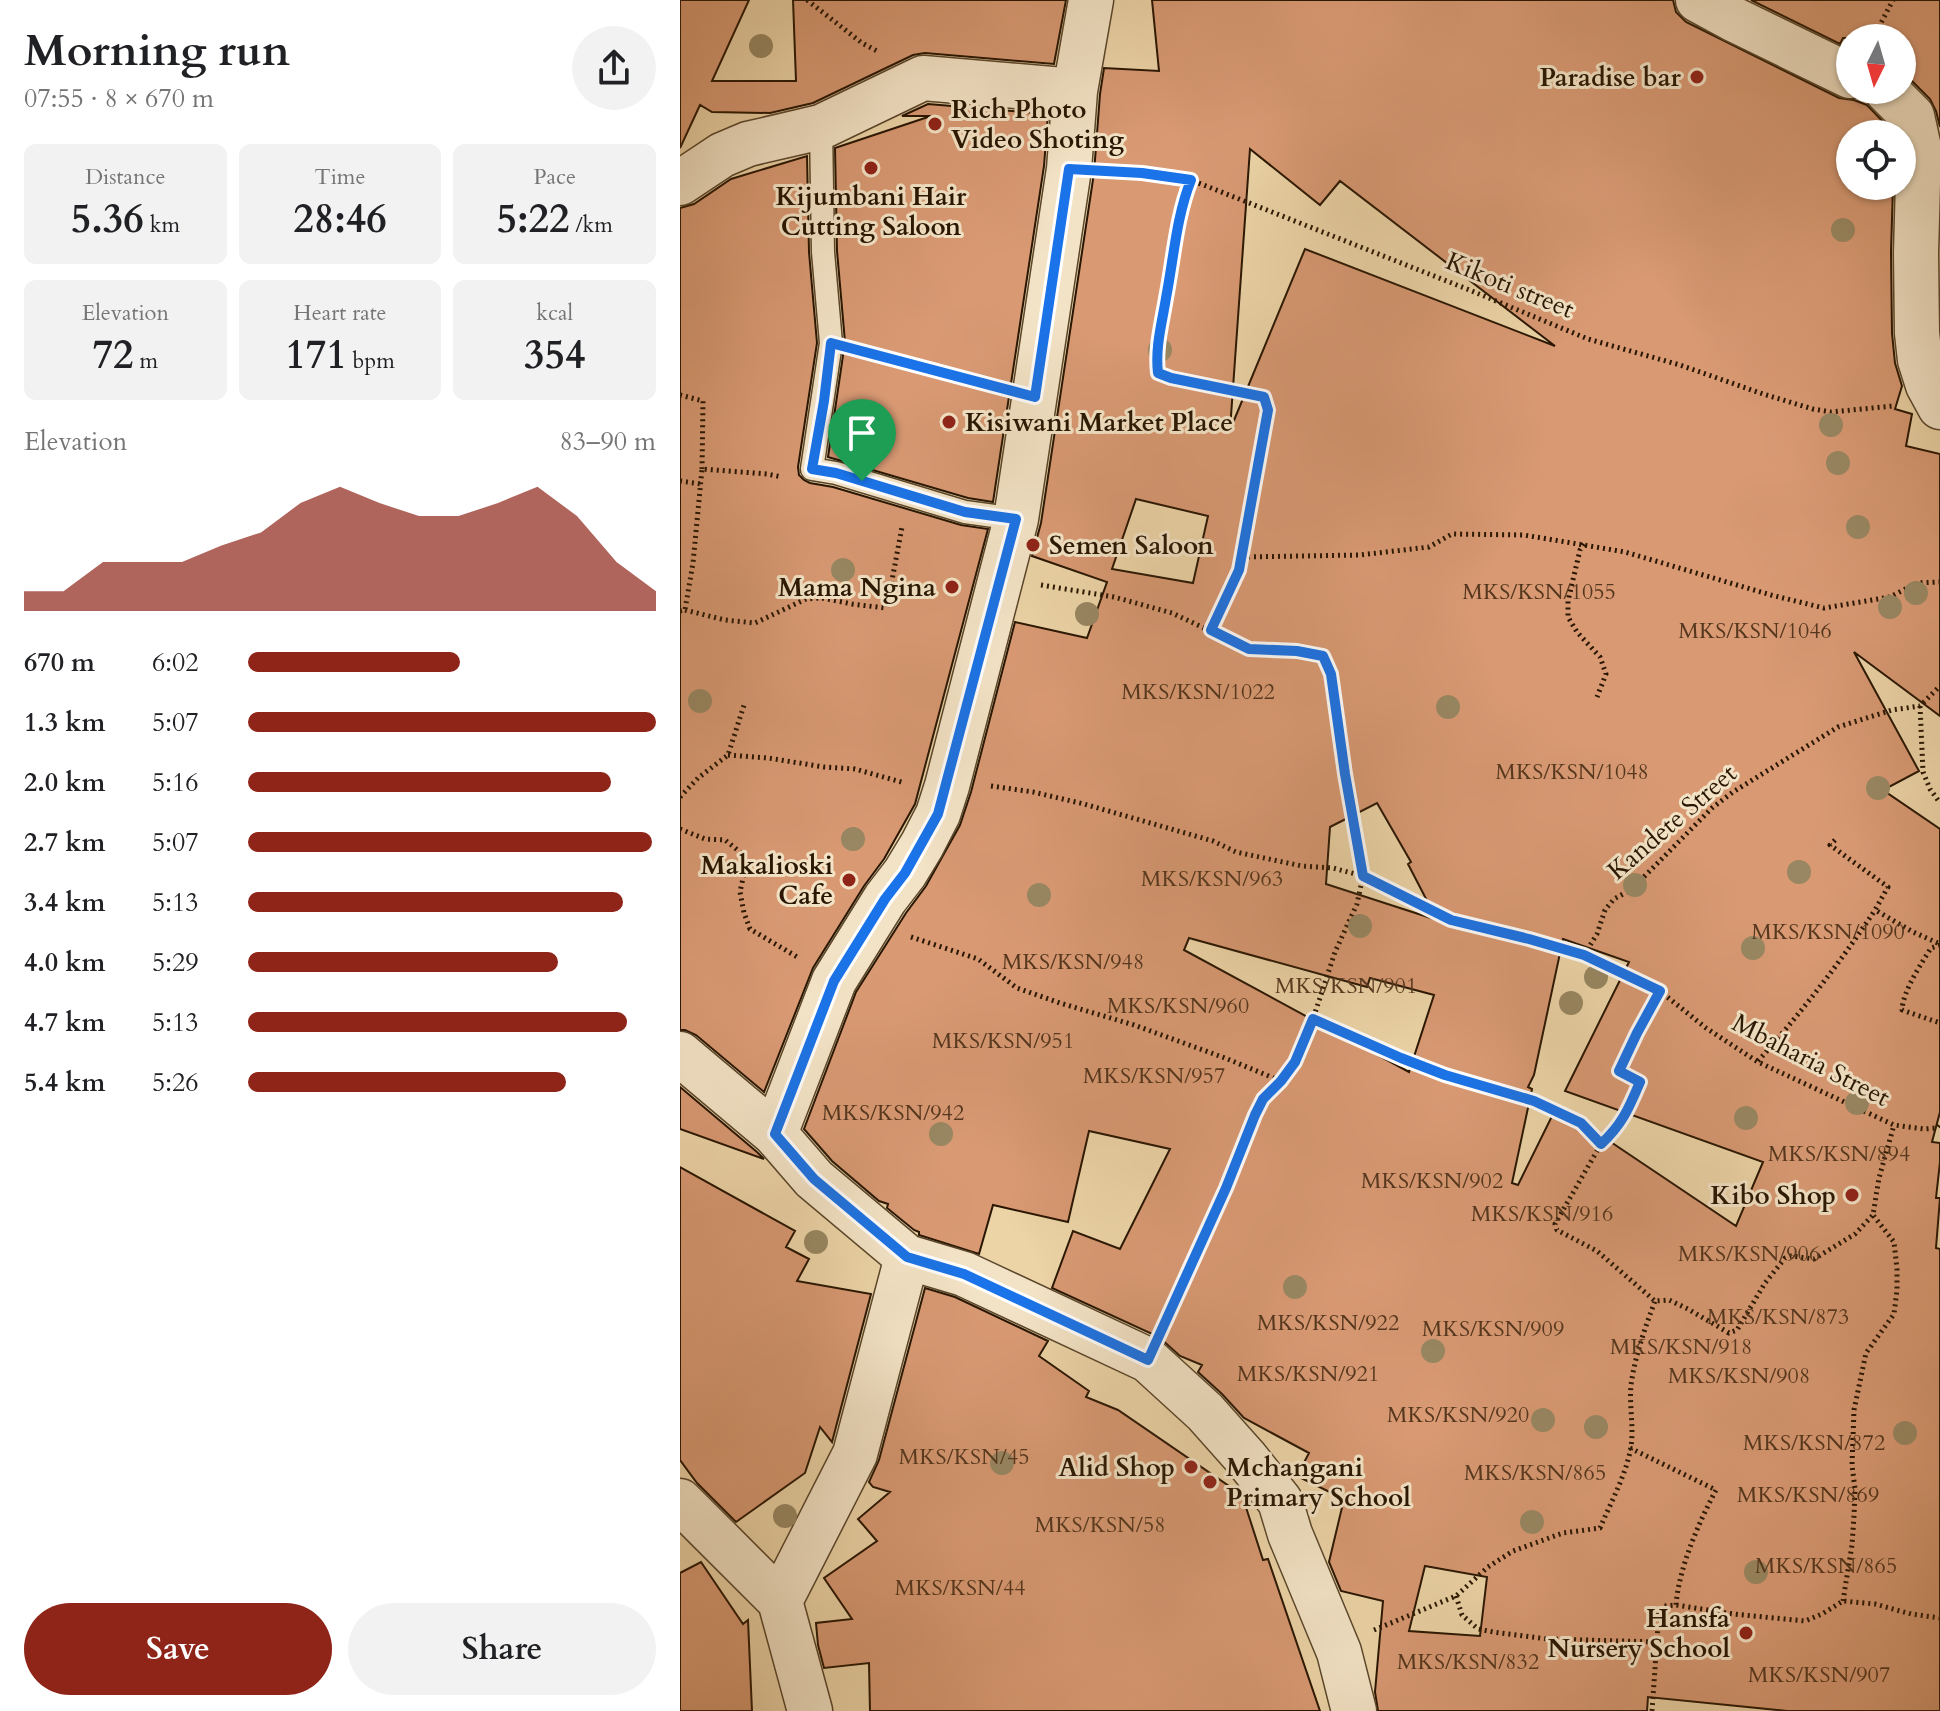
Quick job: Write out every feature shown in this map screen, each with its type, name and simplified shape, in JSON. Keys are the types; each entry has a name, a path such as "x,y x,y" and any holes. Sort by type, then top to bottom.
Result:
{"street":[{"path":"775,1134 834,981 922,845 938,814 947,786 1016,519 1069,169 1075,91 1091,0"},
{"path":"1698,0 1836,69"},
{"path":"680,183 722,155 748,144 821,127 923,78 1075,91"},
{"path":"1900,104 1912,116 1919,148 1917,333 1920,360 1928,385 1922,408"},
{"path":"680,1054 775,1134 814,1179 907,1257 964,1274 1148,1360 1205,1412 1280,1501 1290,1534 1339,1652 1354,1711"},
{"path":"780,1601 855,1454 907,1257"},
{"path":"680,1501 780,1601 810,1711"}],"lane":[{"path":"821,127 823,252 831,343 812,469 836,473 965,512 1016,519"}],"path":[{"path":"807,0 862,43 923,78"},
{"path":"1880,24 1893,0"},
{"name":"Kikoti street","path":"1069,169 1142,173 1191,180 1588,339 1680,365 1813,409 1831,412 1884,406 1922,408"},
{"path":"1191,180 1181,205 1156,357 1158,373 1264,397 1268,410 1239,570 1211,630"},
{"path":"831,343 1035,397"},
{"path":"680,395 703,401 701,484 693,563 683,610 755,623 806,599 822,598 887,607 908,494"},
{"path":"702,469 788,478 807,474 812,469"},
{"path":"680,481 701,484"},
{"path":"1242,557 1360,555 1429,547 1452,534 1524,535 1625,552 1824,608 1890,597 1917,583 1940,582"},
{"path":"1584,544 1568,601 1568,617 1600,657 1606,674 1597,697"},
{"path":"1000,578 1114,597 1172,613 1249,649 1297,651 1323,656 1331,674 1363,876 1357,904 1335,952 1295,1062 1263,1099 1255,1115 1226,1188 1148,1360"},
{"path":"1940,686 1920,706 1923,772 1940,803"},
{"path":"680,797 698,778 728,755 745,702"},
{"name":"Kandete Street","path":"1584,955 1597,934 1605,910 1614,899 1632,889 1712,808 1733,792 1838,727 1892,710 1920,706"},
{"name":"Mbaharia Street","path":"728,755 855,769 897,781 947,786 974,784 1033,792 1198,837 1236,852 1363,876 1451,920 1584,955 1660,991 1706,1028 1758,1062 1894,1125 1924,1129 1937,1128 1940,1124"},
{"path":"680,829 705,839 725,840 740,852 745,869 740,892 750,929 834,981"},
{"path":"1758,1062 1833,970 1888,887 1830,845 1835,840"},
{"path":"1875,910 1940,945"},
{"path":"869,924 978,959 1017,988 1134,1025 1281,1081"},
{"path":"1940,945 1931,948 1902,1004 1902,1010 1940,1023"},
{"path":"1660,991 1619,1071 1640,1082 1626,1116 1601,1144 1555,1224 1557,1230 1597,1251 1655,1301 1669,1300 1729,1333 1737,1330 1765,1283 1785,1258 1814,1259 1855,1234 1873,1215 1879,1178 1894,1125"},
{"path":"1313,1019 1445,1075 1534,1101 1581,1123 1601,1144"},
{"path":"1843,1601 1853,1530 1854,1410 1866,1353 1894,1314 1897,1290 1894,1242 1873,1215"},
{"path":"1339,1652 1381,1626 1405,1619 1456,1596 1488,1567 1513,1551 1563,1533 1600,1528 1617,1490 1630,1448 1633,1421 1631,1386 1655,1301"},
{"path":"1630,1448 1716,1490 1693,1541 1677,1590 1676,1605"},
{"path":"1456,1596 1462,1615 1478,1629 1547,1639 1657,1642"},
{"path":"1652,1711 1659,1612 1663,1606 1805,1621 1843,1601 1875,1604 1940,1618"}],"building":[{"path":"680,0 749,0 712,81 796,81 793,0 1066,0 1054,64 925,53 913,55 813,103 770,113 712,112 700,105 680,148"},
{"path":"1152,0 1673,0 1676,12 1686,22 1836,97 1836,104 1867,105 1881,120 1836,120 1836,200 1893,200 1892,333 1895,363 1902,386 1895,409 1912,414 1906,446 1940,454 1940,716 1854,652 1919,771 1883,790 1940,829 1940,1112 1932,1142 1940,1143 1936,1248 1940,1249 1940,1711 1787,1711 1648,1697 1647,1711 1378,1711 1375,1692 1383,1601 1341,1591 1329,1562 1344,1499 1297,1476 1309,1453 1244,1418 1198,1372 1202,1365 1180,1356 1159,1337 1052,1288 1073,1231 1120,1249 1170,1149 1089,1131 1068,1222 993,1205 979,1254 919,1235 887,1208 888,1204 879,1201 832,1161 804,1129 856,992 926,886 960,825 1015,622 1087,638 1107,582 1032,556 1041,523 1094,173 1104,68 1159,71","holes":["1250,149 1320,205 1340,181 1555,346 1305,249 1230,430","1136,499 1208,516 1193,583 1112,569","1377,803 1411,862 1408,864 1437,920 1326,884 1330,827","1189,938 1367,987 1370,978 1434,995 1409,1072 1184,950","1563,939 1629,962 1565,1091 1763,1162 1736,1226 1557,1106 1518,1185 1512,1183 1532,1089 1528,1087 1534,1075","1425,1566 1487,1577 1480,1636 1409,1631"]},
{"path":"1751,0 1940,0 1940,127 1930,99 1916,85 1916,24 1836,24 1836,42"},
{"path":"928,104 1048,114 1044,166 993,502 968,498 828,457 845,342 837,251 835,148 931,116 902,116"},
{"path":"807,156 809,252 817,343 799,475 810,483 961,525 988,529 915,804 884,859 813,968 764,1092 696,1035 680,1030 680,208 694,204 731,179"},
{"path":"680,1087 757,1152 764,1159 680,1129"},
{"path":"680,1167 795,1231 786,1247 809,1259 797,1281 871,1294 832,1442 820,1427 805,1473 736,1522 697,1483 680,1460"},
{"path":"925,1288 955,1297 1048,1341 1039,1356 1089,1391 1086,1397 1118,1410 1242,1495 1263,1560 1268,1559 1320,1711 870,1711 869,1663 824,1668 816,1623 852,1619 824,1578 877,1541 858,1519 890,1492 873,1487 869,1482 879,1460"},
{"path":"701,1562 743,1624 748,1620 752,1711 680,1711 680,1573"}],"place":[{"name":"Paradise bar","path":"1697,77"},
{"name":"Rich Photo Video Shoting","path":"935,124"},
{"name":"Kijumbani Hair Cutting Saloon","path":"871,168"},
{"name":"Kisiwani Market Place","path":"949,422"},
{"name":"Semen Saloon","path":"1033,545"},
{"name":"Mama Ngina","path":"952,587"},
{"name":"Makalioski Cafe","path":"849,880"},
{"name":"Kibo Shop","path":"1852,1195"},
{"name":"Alid Shop","path":"1191,1467"},
{"name":"Mchangani Primary School","path":"1210,1482"},
{"name":"Hansfa Nursery School","path":"1746,1633"}],"route":[{"path":"1069,169 1142,173 1191,180 1181,205 1156,357 1158,373 1264,397 1268,410 1239,570 1211,630 1249,649 1297,651 1323,656 1331,674 1363,876 1451,920 1584,955 1660,991 1619,1071 1640,1082 1626,1116 1614,1132 1601,1144 1581,1123 1534,1101 1445,1075 1313,1019 1295,1062 1263,1099 1255,1115 1226,1188 1148,1360 964,1274 907,1257 855,1215 814,1179 775,1134 840,968 905,873 938,814 1016,519 965,512 862,481 812,469 831,343 1035,397 1069,169"}]}
